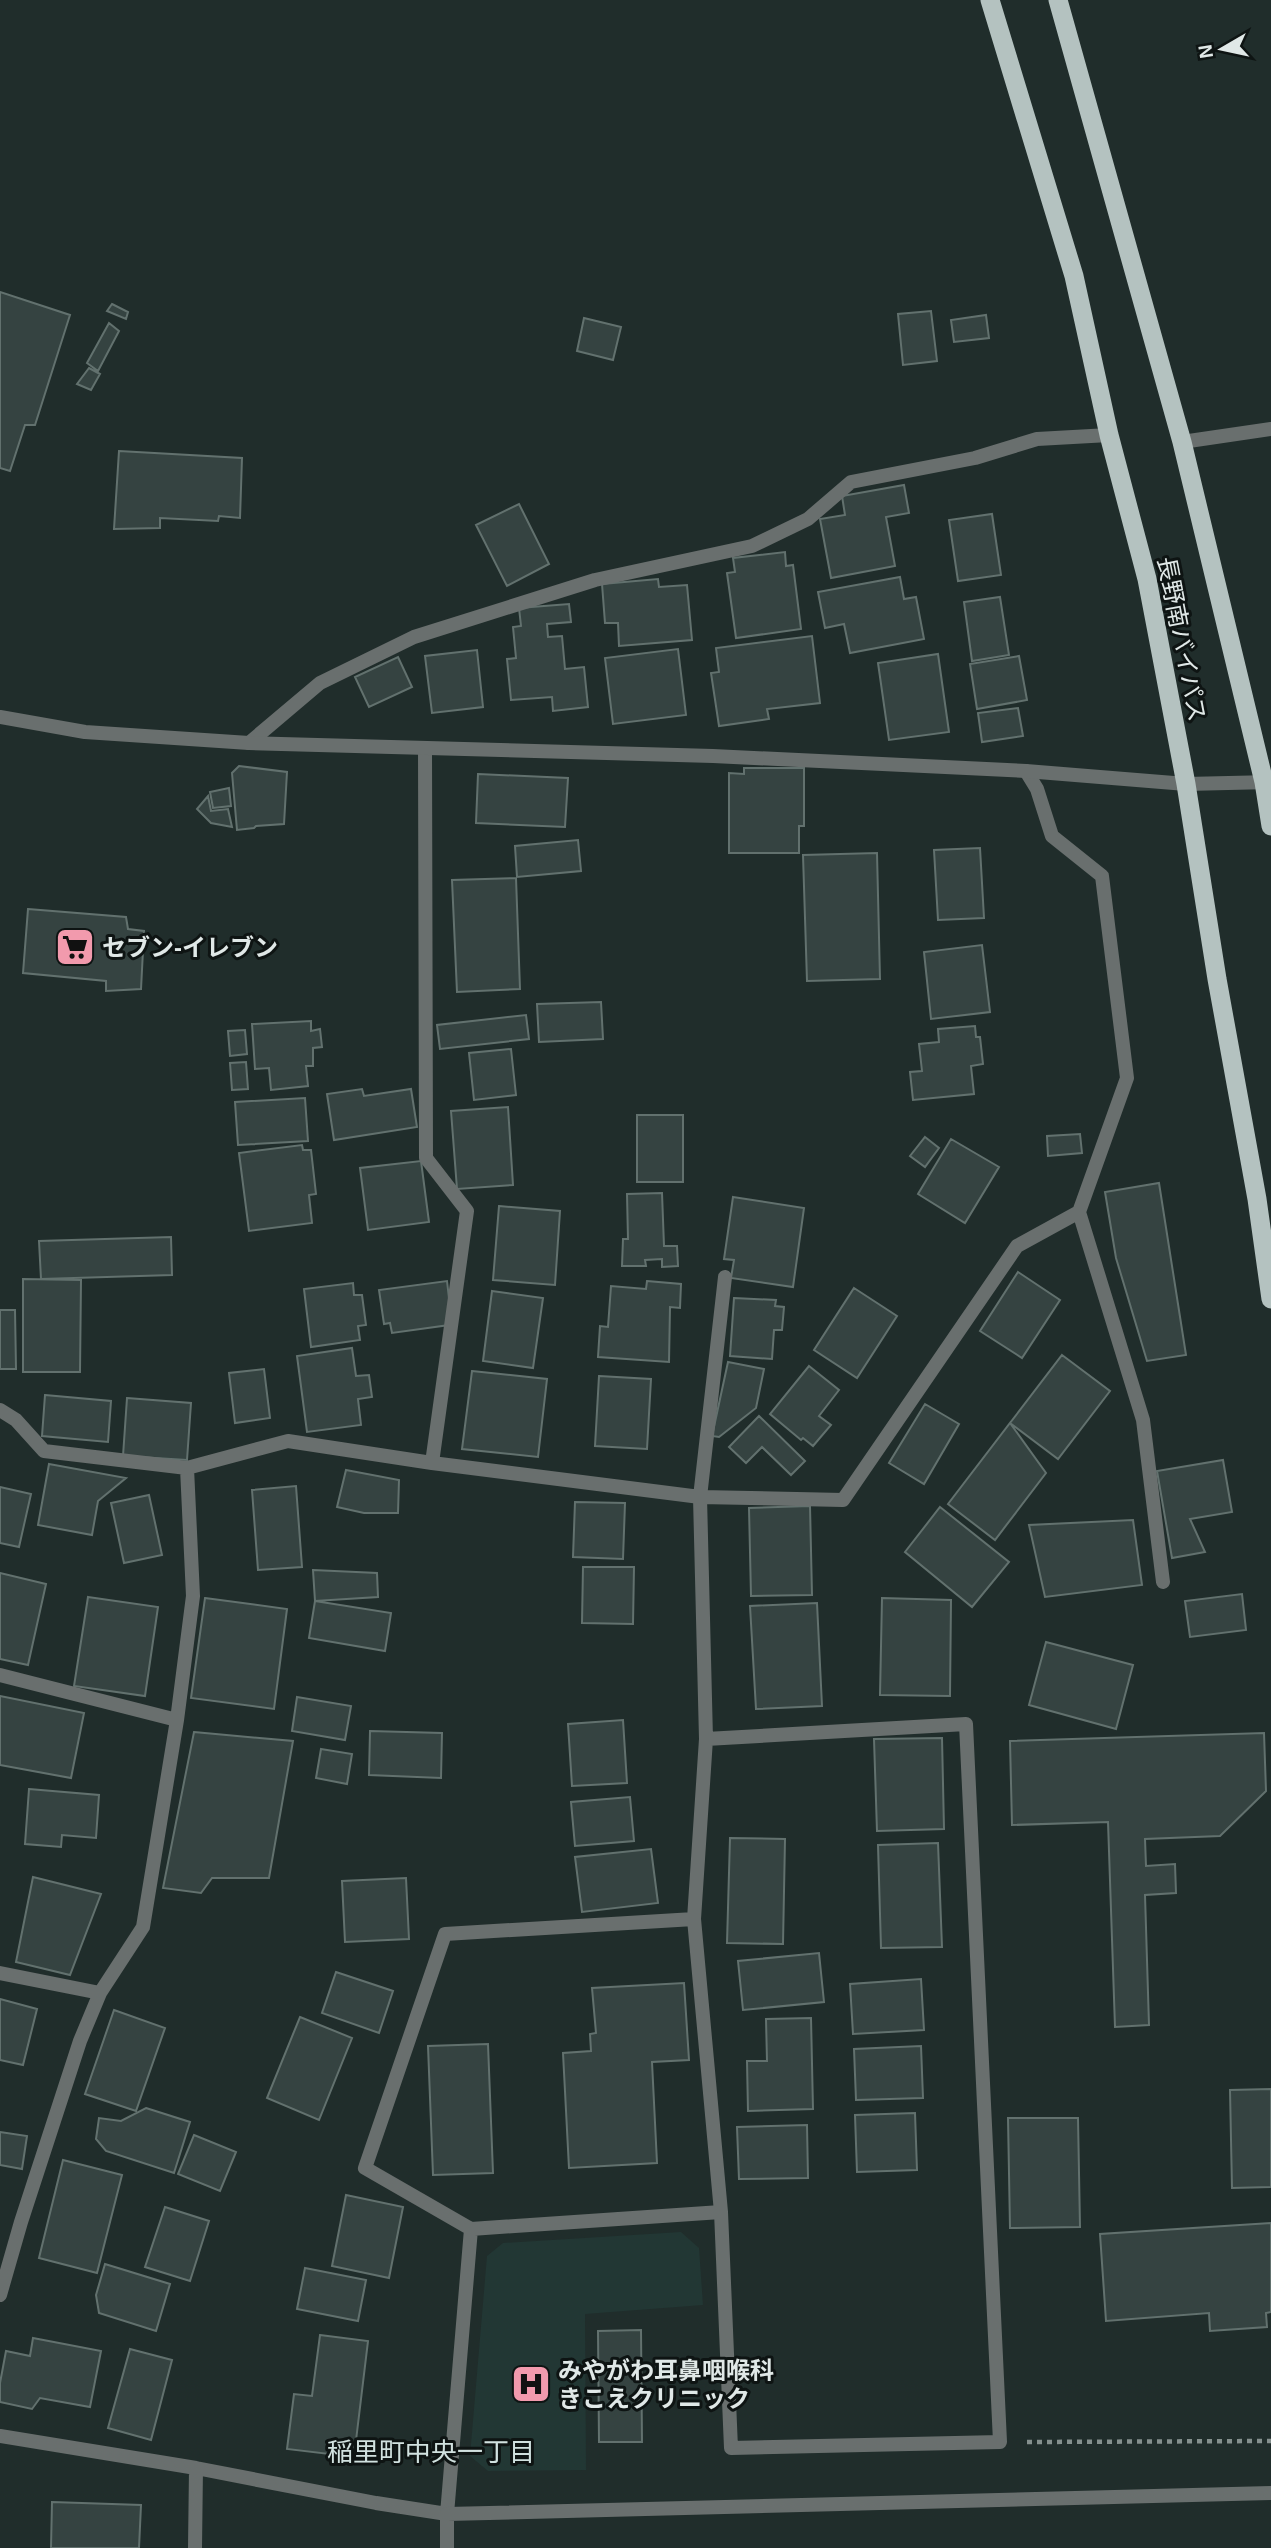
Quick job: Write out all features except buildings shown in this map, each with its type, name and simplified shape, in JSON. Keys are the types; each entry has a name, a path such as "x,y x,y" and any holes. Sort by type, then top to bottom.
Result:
{"highway":[{"name":"長野南バイパス","path":"990,0 1074,276 1110,435 1147,579 1186,784 1217,979 1257,1199 1271,1299"},
{"name":"長野南バイパス","path":"1058,0 1182,442 1267,782 1271,826"}],"street":[{"path":"1182,442 1271,429"},
{"path":"249,743 320,683 414,638 594,580 752,546 808,519 851,482 975,458 1037,439 1110,435"},
{"path":"0,718 85,732 249,743 713,756 1026,771 1186,784 1267,782"},
{"path":"425,749 426,1158 467,1211 432,1463"},
{"path":"1026,771 1037,789 1052,836 1102,876 1127,1078 1079,1212 1143,1420 1163,1582"},
{"path":"0,1410 16,1420 44,1451 187,1468 288,1441 432,1463 700,1497 843,1500 1017,1246 1079,1212"},
{"path":"706,1739 966,1724 1000,2442 731,2448 720,2212 694,1919 706,1739 700,1497 725,1277"},
{"path":"1,2288 80,2041 100,1993 143,1927 177,1720 193,1596 187,1468"},
{"path":"0,1675 177,1720"},
{"path":"694,1919 445,1934 365,2168 471,2229 720,2212"},
{"path":"0,1973 100,1993"},
{"path":"447,2548 447,2514 471,2229"},
{"path":"0,2436 447,2514 1271,2493"},
{"path":"195,2468 195,2548"}],"path":[{"path":"1000,2442 1271,2441"}],"shaded area":[{"name":"みやがわ耳鼻咽喉科 きこえクリニック","path":"681,2232 699,2248 703,2305 585,2314 586,2470 488,2471 470,2456 487,2256 503,2243"}],"place":[{"name":"セブン-イレブン","path":"75,947"},
{"name":"みやがわ耳鼻咽喉科 きこえクリニック","path":"531,2384"}],"district":[{"name":"稲里町中央一丁目","path":"431,2452"}]}
